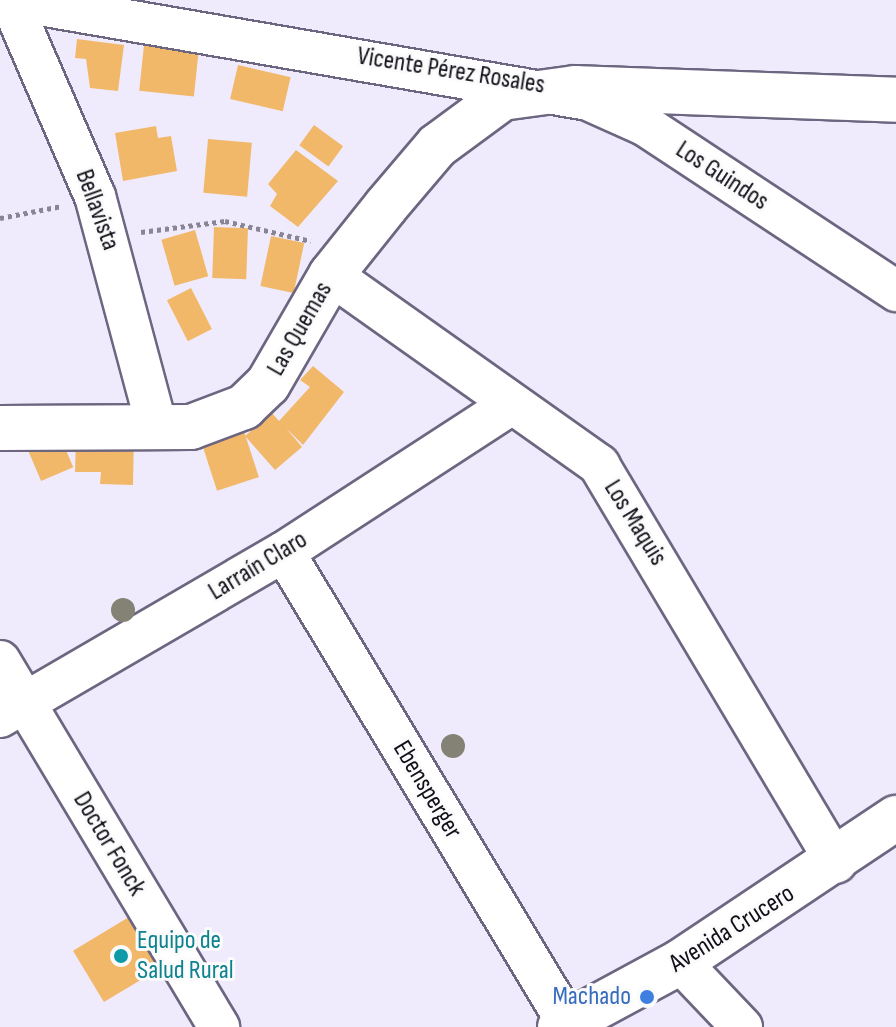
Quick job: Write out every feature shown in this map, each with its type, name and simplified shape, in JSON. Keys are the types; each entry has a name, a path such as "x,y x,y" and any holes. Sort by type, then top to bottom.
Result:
{"main road":[{"name":"Vicente Pérez Rosales","path":"535,89 896,100"},
{"name":"Las Quemas","path":"0,428 157,428 206,423 257,397 338,267 466,119 535,89"},
{"name":"Avenida Crucero","path":"566,1026 680,962 836,863 896,818"}],"street":[{"name":"Vicente Pérez Rosales","path":"10,0 535,89"},
{"name":"Bellavista","path":"10,0 95,196 157,428"},
{"name":"Los Guindos","path":"535,89 588,100 646,126 896,291"},
{"name":"Los Maquis","path":"338,267 510,405 599,465 836,863"},
{"name":"Larraín Claro","path":"12,709 284,552 510,405"},
{"name":"Ebensperger","path":"284,552 566,1026"},
{"name":"Doctor Fonck","path":"0,661 12,709 219,1027"},
{"path":"680,962 742,1027"}],"path":[{"path":"0,218 95,196"},
{"path":"109,241 225,221 304,237 338,267"}],"building":[{"path":"77,39 124,45 118,91 90,88 86,59 75,58"},
{"path":"144,45 199,51 194,96 139,91"},
{"path":"238,65 291,77 283,111 230,99"},
{"path":"314,125 343,146 328,166 299,145"},
{"path":"156,126 158,138 171,136 177,171 123,181 115,133"},
{"path":"208,139 252,143 247,197 203,193"},
{"path":"296,150 338,181 298,227 270,206 277,194 268,184"},
{"path":"214,227 248,228 246,279 212,278"},
{"path":"195,230 208,276 175,286 161,240"},
{"path":"271,236 304,243 294,293 260,286"},
{"path":"191,288 212,329 188,341 167,300"},
{"path":"313,366 344,392 303,445 286,428 302,447 275,470 245,436 272,413 279,421 310,387 300,380"},
{"path":"241,422 259,477 217,491 199,436"},
{"path":"76,434 134,436 133,485 100,484 101,472 75,472"},
{"path":"60,436 73,467 41,481 28,450"},
{"name":"Equipo de Salud Rural","path":"139,911 170,962 104,1002 73,951"}],"place":[{"name":"Equipo de Salud Rural","path":"121,956"},
{"name":"Machado","path":"647,997"}]}
